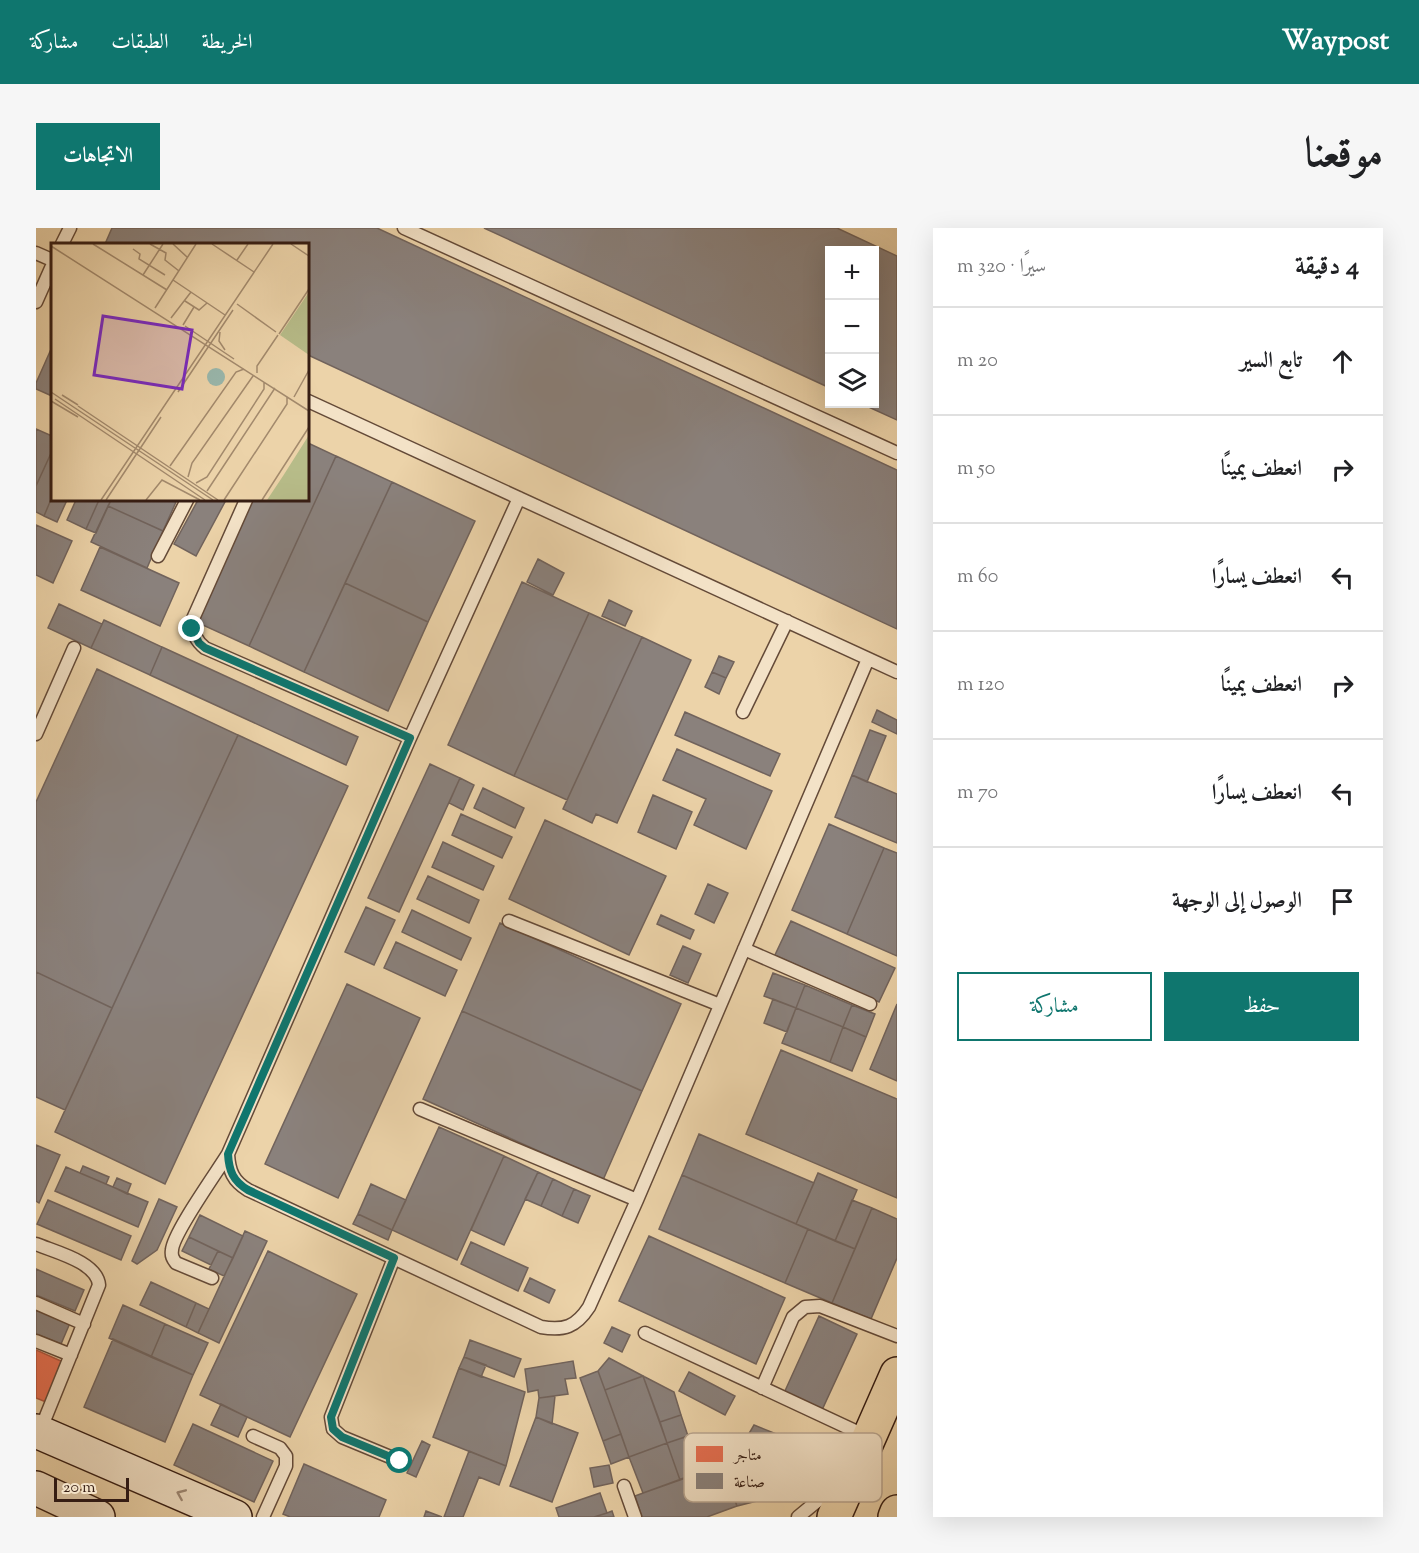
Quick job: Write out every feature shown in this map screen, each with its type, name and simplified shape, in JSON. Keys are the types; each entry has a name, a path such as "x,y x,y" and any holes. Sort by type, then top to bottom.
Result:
{"main road":[{"path":"872,1433 897,1374"},
{"path":"38,1432 234,1517"},
{"path":"49,1498 98,1517"},
{"path":"821,1517 832,1502"},
{"path":"834,1517 841,1502"},
{"path":"895,1517 897,1512"}],"lane":[{"path":"62,243 70,228"},
{"path":"404,228 897,453"},
{"path":"36,253 51,260"},
{"path":"36,302 49,283"},
{"path":"309,401 897,672"},
{"path":"212,1278 176,1263 173,1259 172,1248 187,1217 228,1154 410,738 519,498"},
{"path":"158,556 186,501"},
{"path":"246,501 192,621 192,629 199,643 205,648 410,738"},
{"path":"743,712 787,621"},
{"path":"36,734 74,648"},
{"path":"228,1154 232,1175 238,1184 248,1190 541,1327 555,1329 580,1320 589,1307 637,1200 868,658"},
{"path":"509,921 720,1005"},
{"path":"744,949 870,1004"},
{"path":"420,1109 637,1200"},
{"path":"36,1244 88,1266 96,1274 99,1285 38,1432"},
{"path":"394,1258 331,1417 333,1429 342,1437 400,1461"},
{"path":"36,1303 84,1324"},
{"path":"762,1388 794,1317 805,1307 820,1306 897,1335"},
{"path":"645,1333 859,1433"},
{"path":"36,1341 71,1355"},
{"path":"253,1436 280,1448 286,1456 285,1466 263,1517"},
{"path":"624,1486 635,1517"},
{"path":"798,1517 816,1502"}],"building: متاجر":[{"path":"36,1350 63,1362 46,1402 36,1398"}],"building: صناعة":[{"path":"112,228 377,228 897,470 897,629 309,355 309,243 105,243"},
{"path":"484,228 837,228 876,246 825,246 825,386"},
{"path":"879,248 897,256 897,420 871,408 879,408"},
{"path":"51,349 51,396 36,389 36,383"},
{"path":"36,429 51,436 51,453 36,486"},
{"path":"309,443 336,456 249,646 196,622 252,501 309,501"},
{"path":"51,453 51,499 44,516 36,512 36,486"},
{"path":"336,456 392,482 304,672 249,646"},
{"path":"392,482 475,521 428,622 345,583"},
{"path":"51,499 67,501 57,522 44,516"},
{"path":"76,501 99,501 86,529 67,520"},
{"path":"99,501 111,501 96,533 86,529"},
{"path":"110,501 176,502 163,531 108,506"},
{"path":"197,501 225,501 196,556 174,544"},
{"path":"108,506 163,531 147,568 91,542"},
{"path":"36,525 72,541 53,583 36,575"},
{"path":"100,547 179,583 160,626 81,590"},
{"path":"538,559 564,573 553,595 527,582"},
{"path":"522,582 589,613 514,776 448,745"},
{"path":"345,583 428,622 388,711 304,672"},
{"path":"609,600 632,611 625,626 602,616"},
{"path":"59,604 102,624 91,648 48,628"},
{"path":"589,613 642,637 567,800 514,776"},
{"path":"104,620 162,647 150,675 91,648"},
{"path":"642,637 691,660 617,823 596,814 592,823 563,809"},
{"path":"162,647 358,737 346,765 150,675"},
{"path":"719,656 734,662 726,678 712,672"},
{"path":"97,669 238,735 112,1008 36,972 36,802"},
{"path":"712,672 726,678 719,694 705,687"},
{"path":"877,710 897,720 897,734 872,722"},
{"path":"685,712 780,754 770,776 675,735"},
{"path":"870,730 886,736 867,782 852,775"},
{"path":"238,735 348,786 165,1184 55,1132"},
{"path":"677,749 772,791 746,849 694,825 706,799 663,780"},
{"path":"430,764 460,778 399,912 368,898"},
{"path":"852,775 897,794 897,843 835,817"},
{"path":"460,778 474,785 463,810 449,803"},
{"path":"483,788 524,808 515,828 474,808"},
{"path":"653,795 692,812 676,849 638,832"},
{"path":"461,814 512,837 502,858 452,835"},
{"path":"545,820 666,876 629,955 509,899"},
{"path":"829,824 884,848 847,934 792,910"},
{"path":"443,842 494,866 483,890 432,867"},
{"path":"884,848 897,853 897,956 847,934"},
{"path":"428,876 479,900 469,923 417,899"},
{"path":"708,884 728,893 714,923 695,914"},
{"path":"366,907 395,920 374,965 345,952"},
{"path":"412,910 471,938 461,960 402,932"},
{"path":"661,915 694,930 690,939 657,924"},
{"path":"791,921 895,968 879,1002 775,955"},
{"path":"500,923 681,1004 642,1091 462,1011"},
{"path":"396,942 457,970 445,996 384,968"},
{"path":"683,946 701,954 688,983 670,975"},
{"path":"36,972 112,1008 65,1110 36,1097"},
{"path":"773,973 805,985 796,1008 764,996"},
{"path":"347,984 420,1018 338,1198 265,1164"},
{"path":"805,985 852,1005 843,1027 796,1008"},
{"path":"773,999 796,1008 787,1032 764,1023"},
{"path":"897,1004 897,1081 870,1069"},
{"path":"852,1005 875,1014 866,1037 843,1027"},
{"path":"796,1008 843,1027 830,1062 782,1043"},
{"path":"462,1011 642,1091 603,1180 423,1099"},
{"path":"843,1027 866,1037 852,1071 830,1062"},
{"path":"781,1050 897,1099 897,1198 746,1134"},
{"path":"439,1127 504,1156 457,1260 392,1230"},
{"path":"699,1134 814,1183 796,1224 682,1175"},
{"path":"36,1145 60,1155 39,1203 36,1201"},
{"path":"504,1156 538,1172 504,1245 471,1230"},
{"path":"83,1166 109,1177 106,1184 80,1173"},
{"path":"66,1167 148,1202 138,1227 55,1191"},
{"path":"538,1172 553,1179 541,1206 525,1199"},
{"path":"818,1173 857,1190 835,1241 796,1224"},
{"path":"682,1175 808,1229 785,1283 659,1229"},
{"path":"117,1178 131,1184 127,1194 113,1187"},
{"path":"553,1179 574,1189 562,1216 541,1206"},
{"path":"371,1184 406,1200 392,1230 358,1214"},
{"path":"574,1189 590,1196 578,1223 562,1216"},
{"path":"159,1199 177,1207 157,1250 137,1264 132,1261"},
{"path":"48,1200 131,1236 121,1260 37,1224"},
{"path":"852,1200 872,1208 855,1249 835,1241"},
{"path":"872,1208 897,1219 897,1258 871,1319 832,1303"},
{"path":"358,1214 392,1230 388,1240 353,1224"},
{"path":"200,1215 243,1236 233,1258 189,1237"},
{"path":"808,1229 855,1249 832,1303 785,1283"},
{"path":"245,1231 267,1241 219,1343 198,1333"},
{"path":"649,1236 785,1298 756,1364 619,1301"},
{"path":"189,1237 218,1251 211,1265 182,1251"},
{"path":"471,1242 528,1268 518,1291 461,1264"},
{"path":"218,1251 233,1258 224,1276 209,1269"},
{"path":"268,1251 357,1294 290,1437 200,1395"},
{"path":"36,1269 84,1290 75,1311 36,1295"},
{"path":"530,1278 555,1290 549,1303 524,1291"},
{"path":"151,1282 196,1303 186,1327 140,1305"},
{"path":"196,1303 209,1309 198,1333 186,1327"},
{"path":"123,1305 165,1324 151,1357 109,1338"},
{"path":"36,1310 70,1323 61,1344 36,1334"},
{"path":"819,1316 857,1334 822,1410 784,1393"},
{"path":"165,1324 208,1343 193,1375 151,1357"},
{"path":"612,1327 630,1335 622,1352 604,1343"},
{"path":"113,1339 193,1375 165,1442 84,1407"},
{"path":"470,1340 521,1359 514,1377 464,1357"},
{"path":"464,1357 486,1365 481,1377 459,1368"},
{"path":"609,1358 643,1376 605,1390 598,1371"},
{"path":"573,1361 576,1378 565,1379 568,1394 539,1398 538,1390 528,1392 525,1369"},
{"path":"459,1368 525,1392 506,1466 433,1437"},
{"path":"598,1371 621,1434 603,1441 580,1378"},
{"path":"689,1372 735,1396 725,1415 679,1391"},
{"path":"643,1376 674,1392 681,1415 660,1422"},
{"path":"643,1376 667,1443 629,1457 605,1390"},
{"path":"555,1396 552,1424 536,1417 539,1398"},
{"path":"221,1404 247,1417 238,1437 211,1425"},
{"path":"681,1415 687,1433 684,1433 684,1437 667,1443 660,1422"},
{"path":"536,1417 578,1433 552,1502 510,1486"},
{"path":"193,1424 273,1461 254,1502 174,1465"},
{"path":"754,1425 774,1433 749,1433"},
{"path":"621,1434 629,1457 611,1464 603,1441"},
{"path":"684,1437 684,1479 680,1480 667,1443"},
{"path":"422,1441 430,1445 416,1477 407,1473"},
{"path":"667,1443 680,1480 643,1493 629,1457"},
{"path":"469,1451 506,1466 499,1485 479,1477 463,1517 444,1517"},
{"path":"304,1464 386,1500 379,1517 290,1517 283,1514"},
{"path":"609,1465 613,1483 594,1487 590,1468"},
{"path":"684,1478 684,1502 736,1502 737,1506 707,1517 642,1517 635,1496"},
{"path":"600,1493 607,1513 594,1517 559,1517 556,1508"},
{"path":"736,1502 753,1502 737,1506"},
{"path":"426,1511 442,1517 424,1517"},
{"path":"612,1511 614,1517 594,1517 607,1513"}],"route":[{"path":"192,629 199,643 205,648 410,738 228,1154 232,1175 238,1184 394,1258 332,1411 331,1423 333,1429 342,1437 400,1461"}]}
